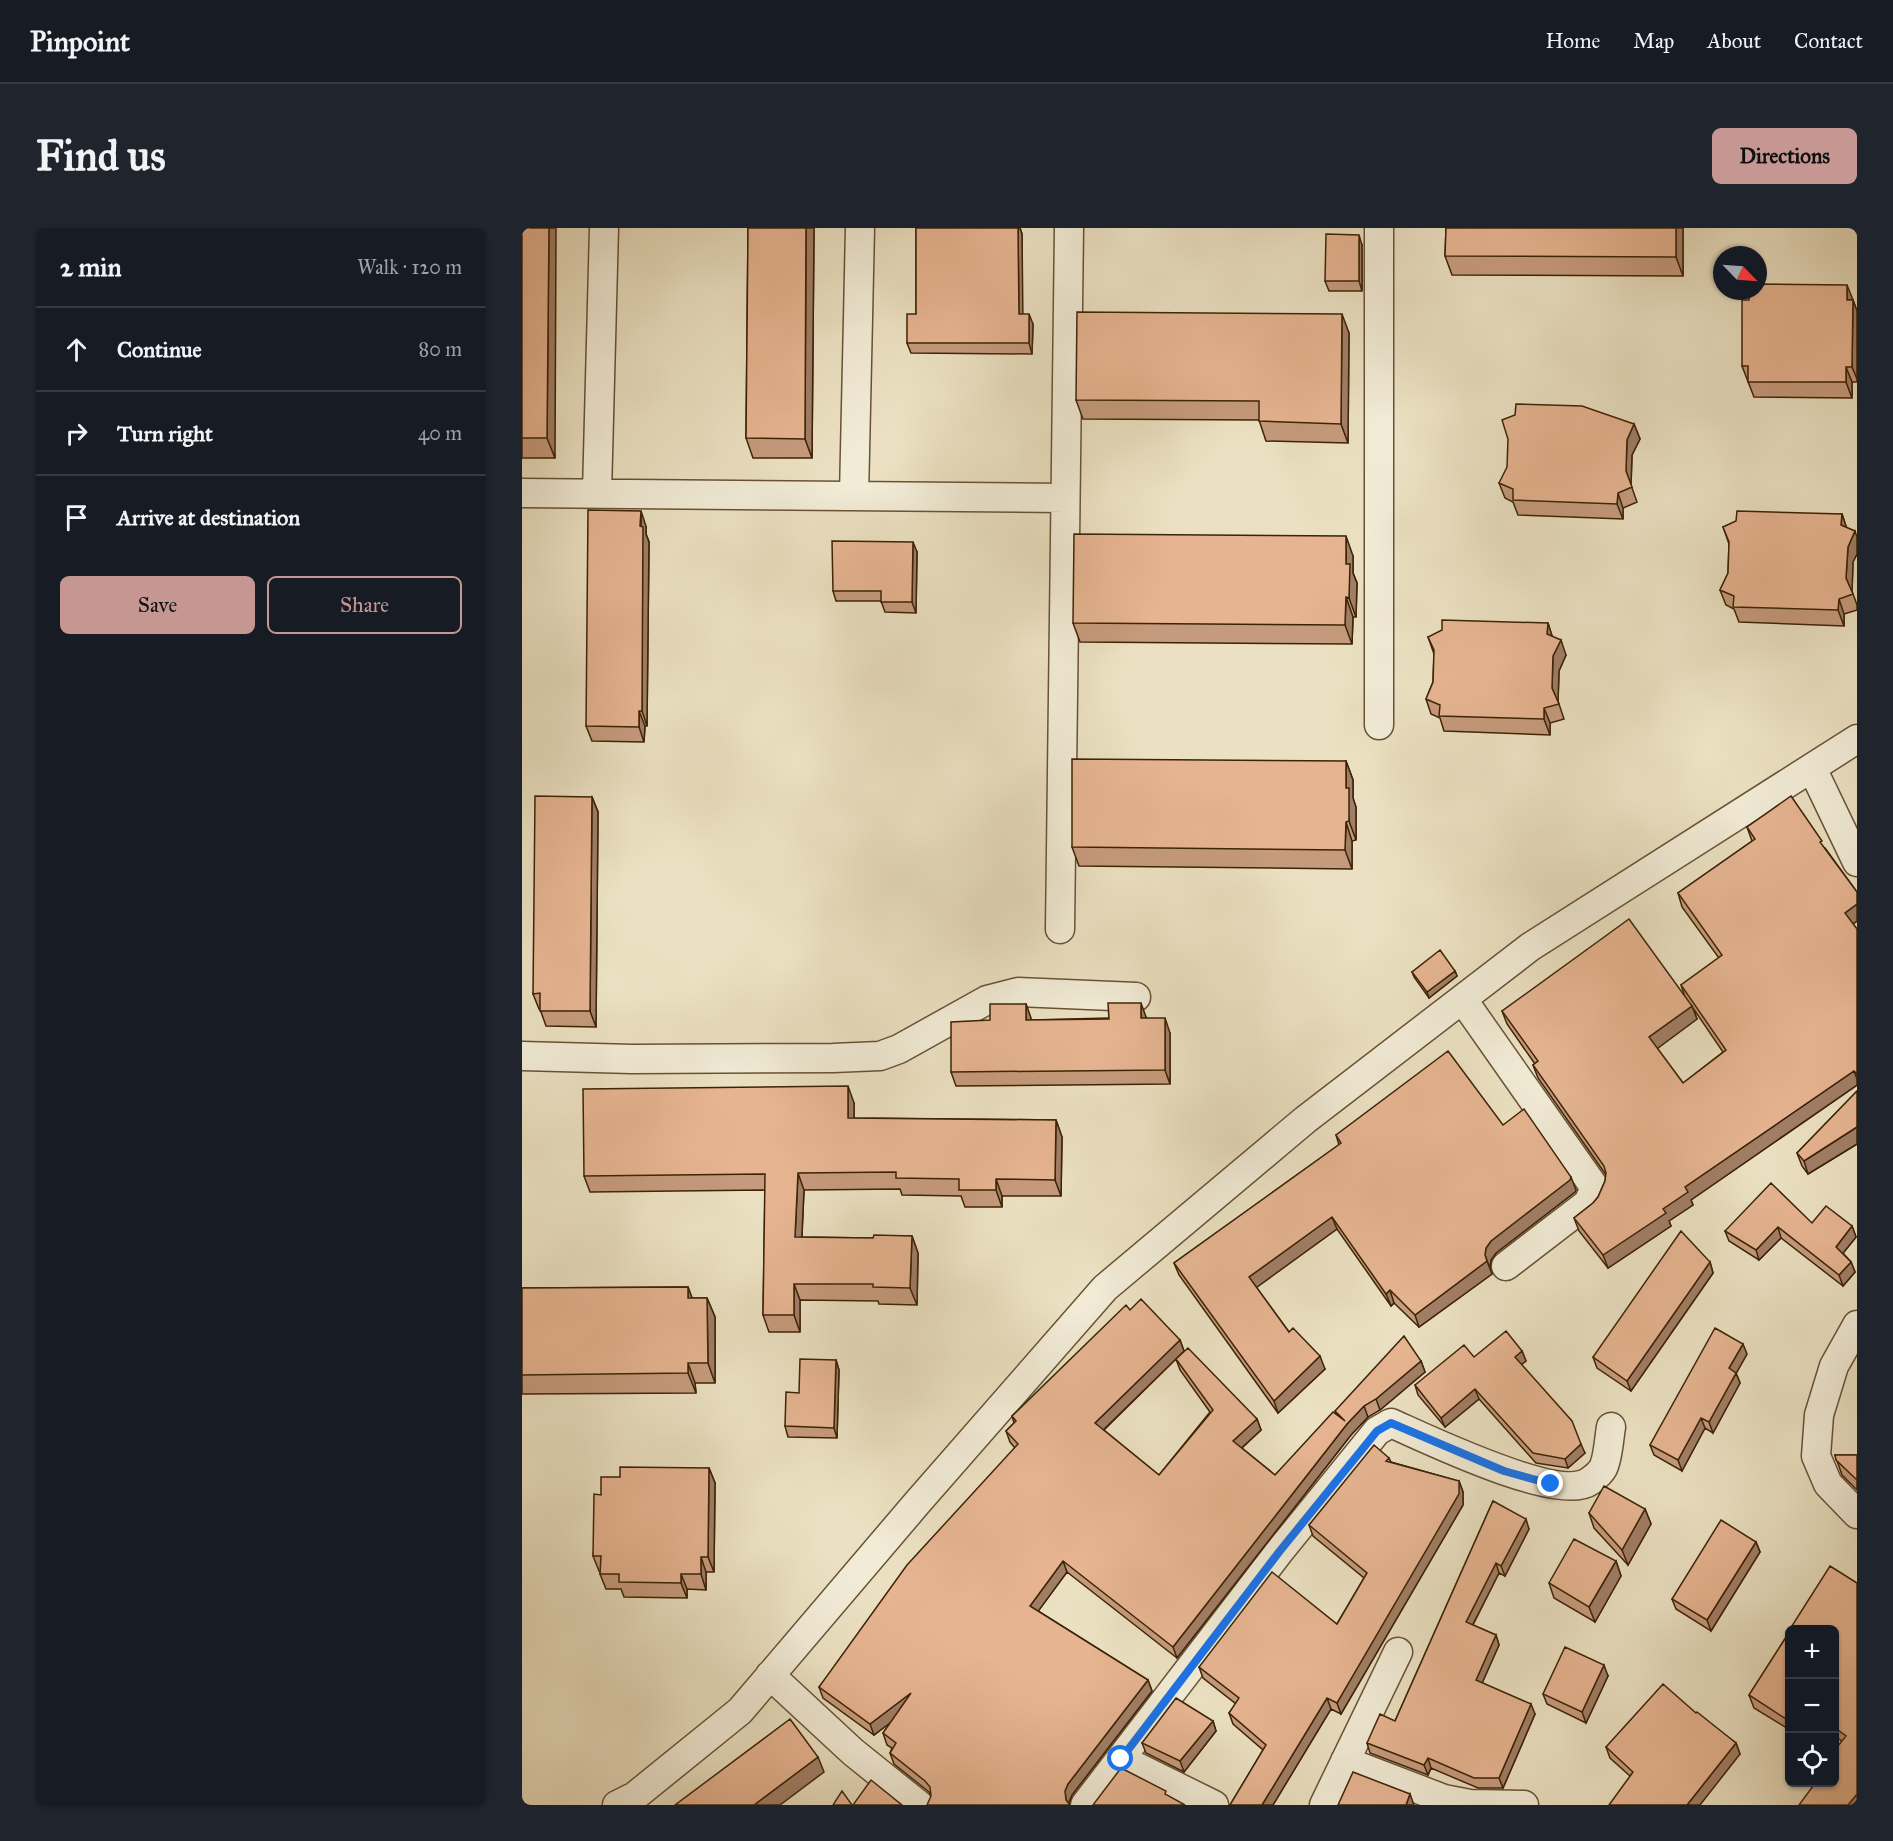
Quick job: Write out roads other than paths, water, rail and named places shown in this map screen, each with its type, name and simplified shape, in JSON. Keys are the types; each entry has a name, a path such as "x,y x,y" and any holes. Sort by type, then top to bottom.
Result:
{"street":[{"path":"597,493 603,228"},
{"path":"854,496 860,228"},
{"path":"1060,929 1069,228"},
{"path":"1379,228 1379,725"},
{"path":"522,493 1065,498"},
{"path":"616,1805 635,1797 740,1711 917,1503 1105,1288 1305,1120 1530,946 1857,740"},
{"path":"1812,768 1857,862"},
{"path":"522,1056 644,1059 880,1056 899,1049 987,1000 1018,992 1136,997"},
{"path":"1463,1000 1594,1188 1588,1203 1506,1266"},
{"path":"1857,1325 1834,1366 1819,1415 1816,1456 1828,1484 1857,1514"},
{"path":"1085,1805 1279,1552 1377,1431 1391,1423 1504,1471 1551,1484 1580,1487 1592,1480 1603,1468 1611,1427"},
{"path":"1324,1805 1398,1652"},
{"path":"770,1675 853,1752 919,1805"},
{"path":"1121,1759 1214,1805"},
{"path":"1345,1761 1444,1799 1470,1804 1524,1805"}]}
